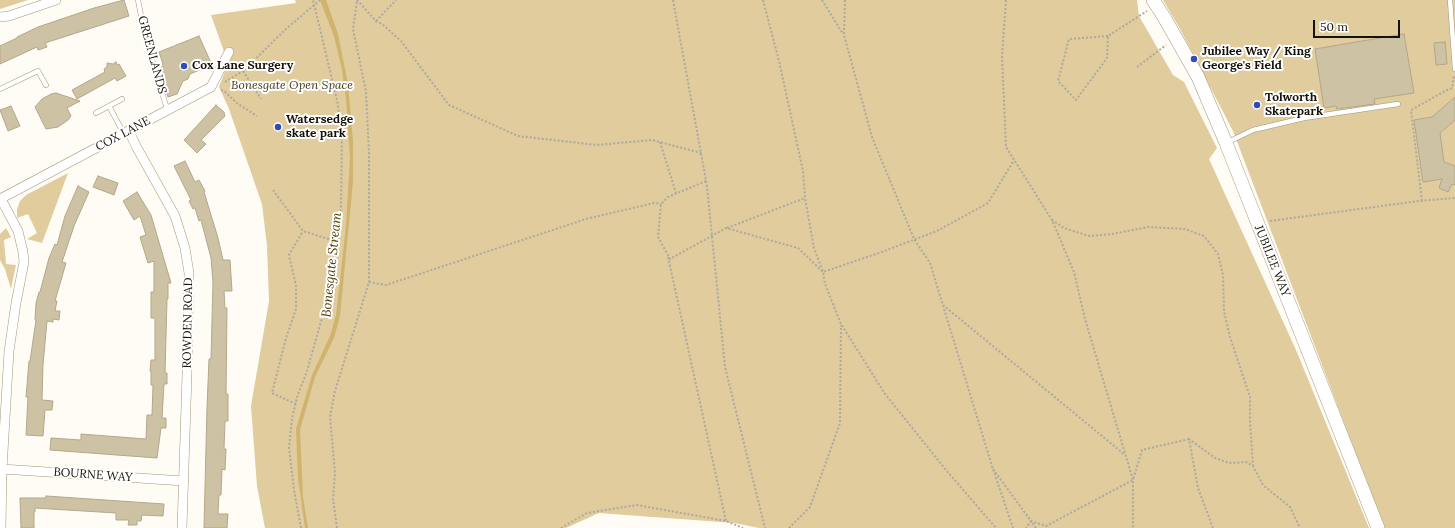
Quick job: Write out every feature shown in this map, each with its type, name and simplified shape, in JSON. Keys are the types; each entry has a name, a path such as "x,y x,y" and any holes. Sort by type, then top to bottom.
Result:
{"street":[{"path":"0,17 9,16 51,1"},
{"name":"JUBILEE WAY","path":"1151,5 1164,17 1198,77 1226,143 1378,528"},
{"path":"211,86 230,52"},
{"name":"COX LANE","path":"0,199 211,86"},
{"name":"ROWDEN ROAD","path":"127,132 175,216 185,248 189,273 182,528"},
{"path":"0,199 18,231 24,262 9,351 2,469 1,528"},
{"name":"BOURNE WAY","path":"2,469 184,481"}],"lane":[{"name":"GREENLANDS","path":"138,0 145,36 167,109"},
{"path":"1450,0 1455,69"},
{"path":"0,89 38,71 46,85"},
{"path":"96,113 122,99"},
{"path":"1226,143 1253,130 1304,118 1398,104"},
{"path":"109,106 127,132"}],"path":[{"path":"301,528 294,490 289,448 296,404 322,318 338,242 341,207 342,135 337,100 313,0"},
{"path":"211,86 226,82 243,71 286,29 320,0"},
{"path":"357,0 376,21 382,24 401,42 449,105 518,136 597,145 652,140 701,153"},
{"path":"338,528 333,499 334,473 330,416 335,391 369,282 369,153 366,92 353,29 357,0"},
{"path":"376,21 396,0"},
{"path":"673,0 706,181 725,367 764,528"},
{"path":"763,0 779,61 803,171 805,198 814,248 823,272 825,284 841,324 885,394 946,470 996,528"},
{"path":"822,0 844,35 872,137 914,239 930,263 992,466 1013,528"},
{"path":"844,35 845,0"},
{"path":"1006,0 1002,56 1006,147 1052,220 1074,272 1085,319 1133,480 1133,528"},
{"path":"1108,36 1107,58 1076,100 1058,81 1069,39 1108,36 1151,5"},
{"path":"1137,67 1167,45"},
{"path":"1422,201 1410,110 1452,88 1455,69"},
{"path":"243,71 261,99"},
{"path":"211,86 224,91 238,104 257,116"},
{"path":"660,142 676,193"},
{"path":"823,272 880,253 937,231 988,202 1014,160"},
{"path":"706,181 676,193 668,197 660,204 658,237 670,259 726,228 805,198"},
{"path":"273,190 302,231 338,242"},
{"path":"1257,224 1422,201 1455,198"},
{"path":"369,282 386,285 586,219 654,203 660,204"},
{"path":"1052,220 1064,228 1089,236 1112,234 1148,227 1185,229 1204,236 1218,254 1223,275 1224,310 1230,337 1250,397 1253,466 1263,485 1290,507 1300,528"},
{"path":"726,228 798,248 823,272"},
{"path":"296,404 272,393 286,338 296,309 296,286 289,255 302,231"},
{"path":"668,255 726,521"},
{"path":"943,305 1126,456"},
{"path":"789,528 810,507 840,423 841,324"},
{"path":"1190,439 1215,458 1229,463 1246,462 1253,466"},
{"path":"1031,520 1046,526 1133,480 1142,450 1190,439"},
{"path":"1190,439 1198,488 1213,528"},
{"path":"992,466 1036,528"},
{"path":"562,528 587,513 637,505 726,521 743,528"},
{"path":"1026,528 1031,520"}],"green space":[{"path":"0,0 28,0 0,9"},
{"name":"Bonesgate Open Space","path":"295,0 1137,0 1139,16 1173,75 1184,82 1217,148 1209,159 1296,350 1369,528 759,528 734,523 599,513 566,528 265,528 257,486 251,406 269,301 267,246 262,204 229,109 219,87 228,63 211,15 296,3"},
{"path":"1163,0 1455,0 1455,528 1384,528 1233,131 1180,29"},
{"path":"68,173 42,243 27,239 37,233 28,214 17,218 17,209 20,201 26,195"},
{"path":"6,228 11,237 4,240 6,264 16,265 11,289 5,269 0,260 0,234"}],"shaded area":[{"path":"320,0 326,0 338,34 348,84 353,141 353,182 340,316 334,338 315,377 300,430 303,497 308,528 305,528 298,478 296,429 312,375 330,336 336,315 346,225 350,159 346,98 342,70 334,36"}],"building":[{"path":"124,0 129,16 45,43 47,47 38,50 37,47 0,64 0,46 17,37 38,27 94,8"},
{"path":"1404,34 1414,93 1374,99 1375,104 1337,109 1336,106 1324,108 1315,49"},
{"name":"Cox Lane Surgery","path":"199,36 212,65 190,74 188,79 183,81 177,94 168,97 158,66 163,64 159,52"},
{"path":"1445,42 1447,64 1436,65 1434,43"},
{"path":"116,62 117,65 119,64 126,76 117,81 115,78 77,99 72,90 105,72 104,69 107,67 107,63 113,64"},
{"path":"56,93 80,101 67,108 71,116 68,120 58,127 46,129 35,107 42,99"},
{"path":"1455,97 1455,120 1440,133 1444,162 1455,166 1455,185 1452,184 1448,192 1439,188 1442,179 1423,182 1414,120 1432,117"},
{"path":"216,105 224,112 225,116 201,140 206,144 197,153 184,140"},
{"path":"11,106 20,126 8,131 0,110"},
{"path":"185,161 195,182 199,180 205,191 204,192 223,260 230,260 232,291 224,291 225,308 227,308 226,394 228,394 228,421 225,421 225,470 222,469 221,495 219,495 218,514 228,514 227,528 204,528 207,407 209,359 211,359 213,282 211,258 201,220 199,221 195,208 193,209 189,201 191,200 174,166"},
{"path":"98,176 118,183 114,195 93,187"},
{"path":"78,186 89,192 74,226 62,262 66,263 55,301 57,301 55,311 60,311 59,320 53,319 53,322 47,321 43,365 42,400 53,401 52,410 45,410 43,436 26,435 28,397 26,397 29,361 36,320 36,303 49,258 55,244 57,245 65,216"},
{"path":"137,192 151,215 171,283 168,283 165,373 167,373 167,384 164,384 162,418 166,418 166,428 161,428 157,458 50,450 51,438 81,440 81,434 146,439 147,415 152,415 153,385 151,385 151,360 155,360 155,318 151,318 151,292 154,292 154,261 148,263 140,237 146,235 140,216 134,220 123,201"},
{"path":"46,496 164,504 163,516 142,515 141,521 137,521 137,525 128,525 129,520 116,520 116,513 35,508 34,528 21,528 20,498 46,498"}],"place":[{"name":"Jubilee Way / King George's Field","path":"1194,59"},
{"name":"Cox Lane Surgery","path":"184,66"},
{"name":"Tolworth Skatepark","path":"1257,105"},
{"name":"Watersedge skate park","path":"278,127"}],"water label":[{"name":"Bonesgate Stream","path":"332,265"}]}
